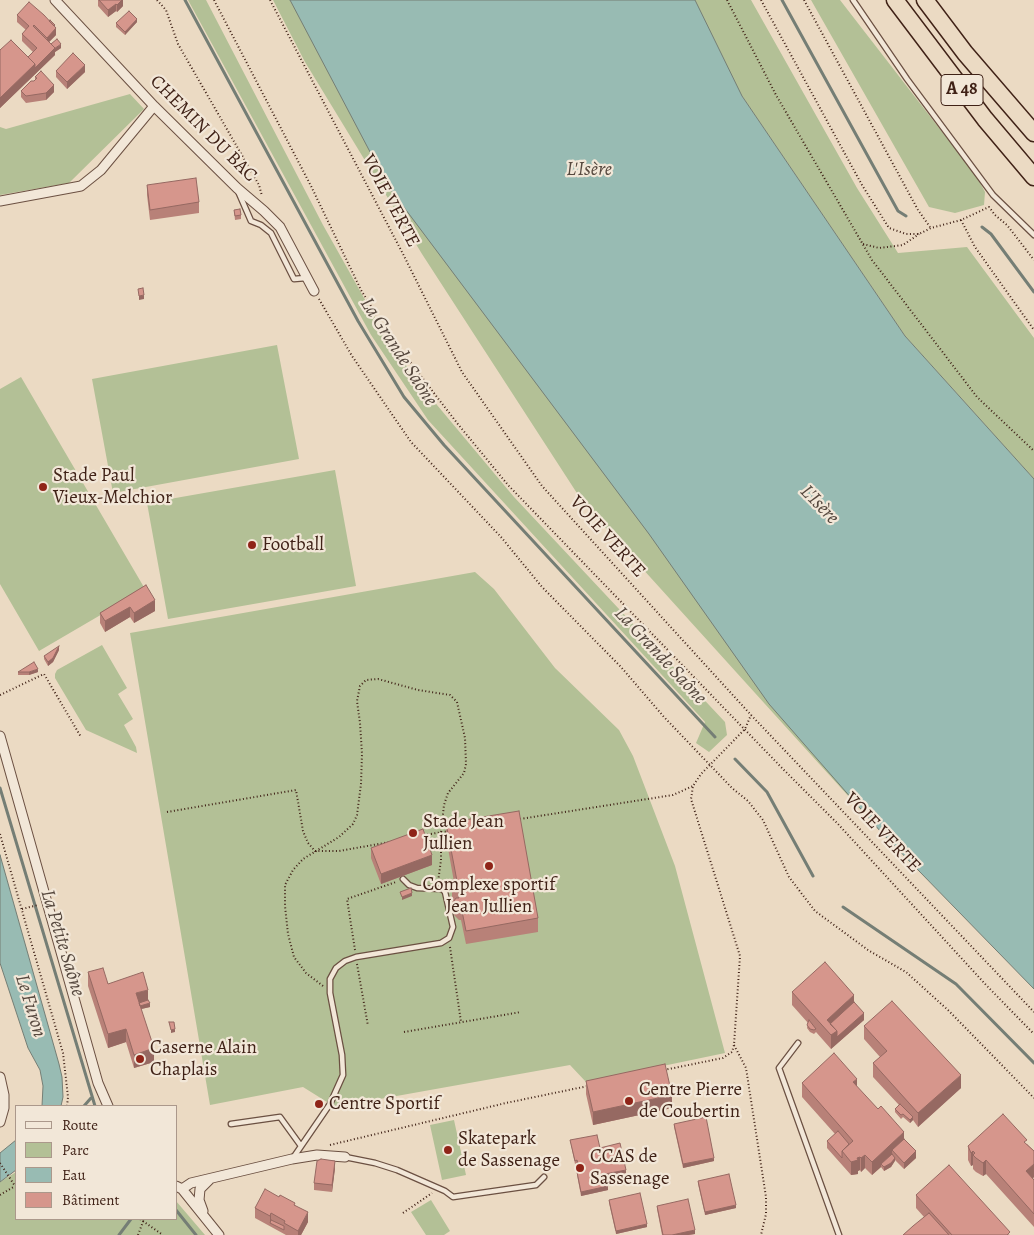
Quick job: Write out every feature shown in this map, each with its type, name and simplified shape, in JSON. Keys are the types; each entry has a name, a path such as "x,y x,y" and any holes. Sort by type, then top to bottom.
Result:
{"highway":[{"name":"A 48","path":"894,0 984,119 1034,177"},
{"name":"A 48","path":"926,0 965,53 1034,133"}],"street":[{"name":"CHEMIN DU BAC","path":"55,0 154,106 237,188 264,210 280,227 314,291"},
{"path":"0,201 81,186 101,170 154,106"},
{"path":"0,736 98,1083 108,1105"},
{"path":"0,1077 4,1095 4,1108 0,1122"},
{"path":"219,1235 179,1187 317,1154 345,1157"},
{"path":"208,1222 198,1200 200,1189 210,1179"}],"lane":[{"path":"853,0 907,79 993,195 1034,235"},
{"path":"237,188 251,221 261,225 271,233 294,279 306,278"},
{"path":"292,1159 336,1093 343,1075 342,1055 330,993 330,979 336,968 356,957 441,943 449,938 453,927 445,892 438,888 417,888 409,885 403,879"},
{"path":"798,1043 779,1068 839,1235"},
{"path":"231,1124 280,1118 302,1146"},
{"path":"345,1157 398,1170 453,1197 536,1185 544,1177"}],"path":[{"path":"157,0 166,10 178,44 259,185 264,210"},
{"path":"214,0 311,186 361,290 387,332 457,423 508,485 838,824 987,986 1034,1034"},
{"name":"VOIE VERTE","path":"270,0 462,372 542,486 751,715 1034,1012"},
{"path":"727,0 776,95 872,260 977,397 1034,451"},
{"path":"762,0 862,185 889,228 906,234 918,234"},
{"path":"804,0 918,210 931,228"},
{"path":"863,244 879,248 903,245 918,234 931,228 961,220 989,207 995,216 1007,225 1034,260"},
{"path":"961,220 975,247 1034,330"},
{"path":"314,291 352,356 412,442 501,538 542,587 621,667 664,717 732,788 748,802 763,820 789,877 815,911 868,950 906,972 949,1011 1034,1098"},
{"path":"0,696 44,674 81,737"},
{"path":"330,993 306,973 294,957 284,906 285,885 293,870 303,859 339,837 353,824 357,815 362,784 362,754 357,701 360,686 366,680 390,681 418,690 450,695 457,702 465,738 466,764 464,773 448,793 444,804 441,860 437,878 438,888"},
{"path":"512,821 673,795 693,786 710,764 745,728 751,715"},
{"path":"657,1072 723,1058 732,1052 734,1045 740,956 693,808 691,799 693,786"},
{"path":"167,812 296,790 303,831 308,843 315,851 339,851 398,840"},
{"path":"418,836 450,831"},
{"path":"0,834 63,1053 68,1097 67,1105"},
{"path":"368,1026 347,899 403,879"},
{"path":"22,909 42,904"},
{"path":"449,938 461,1022"},
{"path":"404,1032 520,1012"},
{"path":"734,1045 746,1068 766,1197 766,1214 761,1235"},
{"path":"322,1147 506,1103 591,1086"},
{"path":"0,1164 15,1185"},
{"path":"0,1195 15,1187"},
{"path":"403,1213 431,1195 436,1187"},
{"path":"138,1235 144,1220 164,1235"}],"green space":[{"path":"188,0 206,0 323,225 391,346 437,405 514,497 725,722 727,735 709,752 696,743 705,722 428,420 371,335"},
{"path":"273,0 310,0 745,642 898,851 584,504 422,254 305,62"},
{"path":"662,0 751,0 857,188 898,253 967,247 1034,338 1034,479 905,336 742,96 695,56"},
{"path":"811,0 840,0 977,177 985,192 984,205 955,213 929,207"},
{"path":"130,94 144,109 69,183 0,195 0,127 6,129"},
{"path":"277,345 299,459 113,493 92,379"},
{"name":"Stade Paul Vieux-Melchior","path":"21,377 145,589 39,651 0,584 0,389"},
{"name":"Football","path":"335,470 356,586 168,619 147,503"},
{"name":"Stade Jean Jullien","path":"475,572 494,589 555,668 619,730 633,756 675,866 725,1053 586,1082 570,1065 335,1107 303,1087 210,1105 130,633"},
{"path":"102,645 127,688 118,694 133,719 124,725 136,747 137,753 86,730 55,678 57,670"},
{"name":"Skatepark de Sassenage","path":"454,1120 466,1175 442,1180 430,1125"},
{"path":"15,1173 15,1220 178,1220 178,1203 205,1235 0,1235 0,1182"},
{"path":"431,1200 450,1231 444,1235 426,1235 411,1212"}],"water":[{"name":"L'Isère","path":"290,0 695,0 742,96 905,336 1034,479 1034,989 881,832 769,704 649,534 388,186"},
{"name":"Le Furon","path":"0,855 59,1064 62,1077 63,1097 61,1105 42,1105 43,1086 40,1070 28,1048 0,963"},
{"path":"15,1141 15,1171 0,1182 0,1153"}],"building":[{"path":"99,0 122,0 108,10"},
{"path":"29,2 56,28 47,38 33,26 55,48 35,68 35,64 28,57 37,48 22,34 29,26 17,15"},
{"path":"129,11 137,19 125,32 116,23"},
{"path":"57,39 61,44 54,49 51,44"},
{"path":"11,40 35,64 0,98 0,50"},
{"path":"73,53 85,65 67,82 56,71"},
{"path":"41,71 54,85 46,93 26,96 21,91 37,78 35,77"},
{"path":"196,178 199,202 150,210 147,185"},
{"path":"240,209 241,215 235,216 234,210"},
{"path":"143,288 144,295 139,296 138,289"},
{"path":"146,585 155,600 134,613 130,607 105,621 100,613"},
{"path":"59,646 53,658 48,662 44,656"},
{"path":"34,662 38,669 29,672 18,672"},
{"name":"Complexe sportif Jean Jullien","path":"519,811 538,918 466,931 461,906 459,907 454,901 456,898 459,898 458,890 452,888 455,881 457,881 446,823"},
{"path":"423,829 432,855 381,874 371,848"},
{"path":"411,888 412,893 402,897 400,892"},
{"path":"825,962 854,995 827,1020 837,1031 831,1035 792,992"},
{"path":"103,968 108,984 143,972 148,990 136,993 154,1048 134,1055 126,1029 108,1034 88,972"},
{"path":"148,1000 150,1003 140,1006 139,1003"},
{"path":"892,1001 961,1075 918,1113 873,1063 887,1051 864,1026"},
{"path":"854,1002 864,1013 837,1037 837,1031 830,1024"},
{"path":"809,1020 816,1029 810,1029 807,1025"},
{"path":"169,1022 174,1022 175,1029 171,1030"},
{"path":"834,1053 857,1079 853,1082 878,1109 881,1106 904,1132 872,1162 865,1155 851,1162 842,1151 853,1141 802,1083"},
{"path":"665,1064 672,1095 593,1112 586,1081"},
{"path":"900,1104 913,1117 910,1120 895,1109"},
{"path":"1003,1114 1027,1140 1024,1142 1034,1151 1034,1164 1026,1171 1034,1180 1034,1214 986,1160 983,1163 976,1158 973,1155 975,1153 973,1151 971,1153 968,1146"},
{"name":"Centre Pierre de Coubertin","path":"706,1117 714,1158 683,1164 674,1124"},
{"path":"838,1131 849,1144 842,1151 842,1158 827,1141"},
{"name":"Centre Pierre de Coubertin","path":"597,1135 600,1148 620,1143 626,1170 605,1174 608,1186 581,1192 577,1172 580,1171 577,1160 575,1161 570,1140"},
{"path":"904,1139 916,1151 904,1163 892,1150"},
{"path":"892,1154 895,1158 884,1167 881,1164"},
{"path":"321,1159 335,1161 332,1185 314,1183 317,1161"},
{"path":"949,1165 1010,1232 1007,1235 952,1235 916,1195"},
{"name":"Centre Pierre de Coubertin","path":"729,1174 736,1205 705,1212 698,1181"},
{"path":"265,1189 295,1203 294,1205 308,1212 298,1231 271,1213 270,1216 255,1208"},
{"path":"640,1193 647,1224 616,1231 609,1200"},
{"path":"688,1199 695,1230 663,1235 657,1206"},
{"path":"929,1213 949,1235 903,1235 913,1226"},
{"path":"271,1220 284,1226 284,1230 270,1223"}],"waterway":[{"name":"La Grande Saône","path":"185,0 358,321 404,397 444,445 715,737"},
{"path":"782,0 898,211 906,216"},
{"path":"982,227 991,234 1034,292"},
{"name":"La Grande Saône","path":"735,759 767,792 813,876"},
{"name":"La Petite Saône","path":"0,788 95,1105"},
{"name":"La Grande Saône","path":"843,907 956,984 1034,1063"},
{"path":"85,1105 91,1098"},
{"name":"La Petite Saône","path":"178,1212 196,1235"},
{"path":"119,1235 130,1220"}],"place":[{"name":"Stade Paul Vieux-Melchior","path":"43,487"},
{"name":"Football","path":"252,545"},
{"name":"Stade Jean Jullien","path":"413,833"},
{"name":"Complexe sportif Jean Jullien","path":"489,866"},
{"name":"Caserne Alain Chaplais","path":"140,1059"},
{"name":"Centre Pierre de Coubertin","path":"629,1101"},
{"name":"Centre Sportif","path":"319,1104"},
{"name":"Skatepark de Sassenage","path":"448,1150"},
{"name":"CCAS de Sassenage","path":"580,1168"}]}
